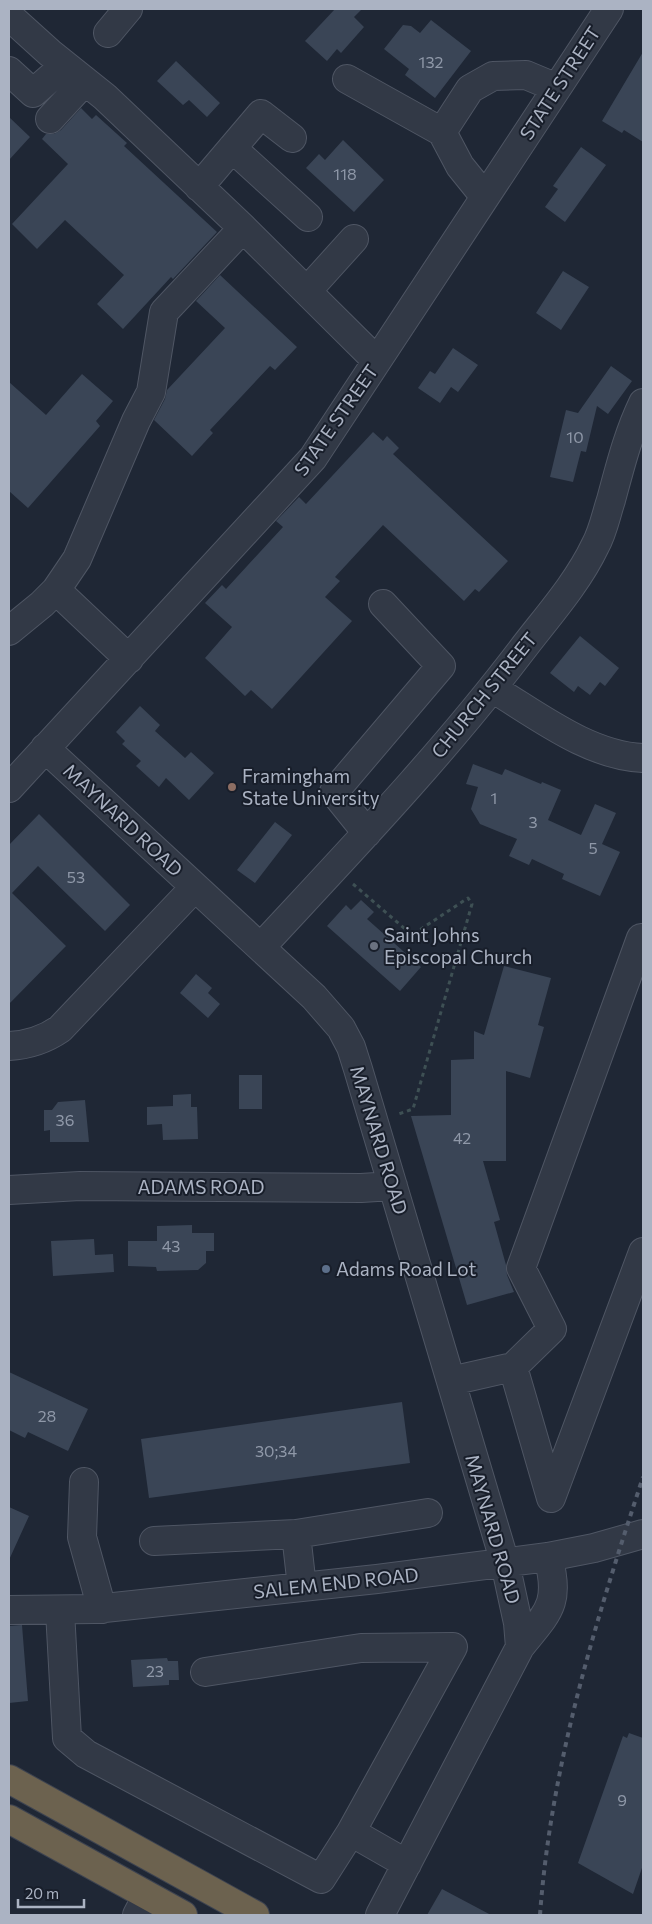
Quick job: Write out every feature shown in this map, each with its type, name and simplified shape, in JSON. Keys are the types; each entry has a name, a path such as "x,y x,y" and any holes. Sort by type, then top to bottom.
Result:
{"highway":[{"path":"9,1779 255,1915"},
{"path":"11,1821 142,1905 184,1915"}],"street":[{"path":"108,34 128,9"},
{"name":"STATE STREET","path":"9,788 313,458 609,9"},
{"path":"9,16 105,97 243,228 377,361"},
{"path":"9,71 33,93 75,73"},
{"path":"50,119 75,73"},
{"path":"442,132 470,89 493,76 526,75 557,88"},
{"path":"347,79 442,132 460,166 485,197"},
{"path":"199,187 261,114 292,138"},
{"path":"232,148 308,217"},
{"path":"9,630 42,604 56,590 77,558 136,421 151,392 164,312 243,228"},
{"path":"307,291 354,239"},
{"name":"CHURCH STREET","path":"261,947 367,833 452,737 569,588 596,546 604,525 627,441 643,403"},
{"path":"56,590 129,659"},
{"path":"367,833 334,792 441,666 384,604"},
{"path":"492,688 574,737 618,755 643,758"},
{"name":"MAYNARD ROAD","path":"45,748 314,997 341,1028 351,1048 374,1122 505,1563 517,1614 520,1647"},
{"path":"9,1046 33,1043 47,1038 60,1029 195,887"},
{"path":"451,1381 513,1367 552,1329 521,1268 641,938 643,938"},
{"name":"ADAMS ROAD","path":"9,1190 80,1186 361,1188 393,1186"},
{"path":"513,1367 551,1498 643,1252"},
{"path":"84,1482 82,1537 102,1609"},
{"path":"154,1541 296,1534 428,1512"},
{"path":"296,1534 302,1587"},
{"name":"SALEM END ROAD","path":"17,1611 102,1609 505,1563 594,1548 643,1534"},
{"name":"MAYNARD ROAD","path":"380,1915 520,1647 543,1618 554,1595 554,1578 548,1557"},
{"path":"60,1611 67,1738 86,1754 321,1879 351,1832 453,1647 361,1648 205,1672"},
{"path":"351,1832 407,1864"}],"path":[{"path":"334,868 412,934 468,898 472,904 413,1109 374,1122"}],"building":[{"path":"335,9 362,9 354,17 364,27 341,53 337,49 327,61 305,41"},
{"path":"431,20 471,51 435,98 405,75 409,69 384,49 403,25 411,26 420,33"},
{"path":"643,52 643,142 624,130 622,133 602,121"},
{"path":"176,61 220,103 207,117 189,100 183,105 157,81"},
{"path":"81,108 92,119 96,115 127,143 124,146 217,232 173,279 171,277 123,329 97,304 124,275 65,220 37,249 12,224 68,164 42,139 46,134 54,134 61,130"},
{"path":"9,117 30,137 9,160"},
{"path":"343,140 384,180 354,212 306,168 319,154 325,160"},
{"path":"581,147 606,165 565,222 545,207 558,189 553,186"},
{"path":"563,271 589,287 561,330 536,313"},
{"path":"220,275 297,347 275,370 270,366 210,430 213,433 192,456 154,420 165,399 167,390 225,328 196,301"},
{"path":"453,348 478,365 458,392 451,387 440,403 418,388 430,371 435,374"},
{"path":"611,366 632,381 608,414 597,406 586,452 581,451 573,482 550,477 566,410 578,413"},
{"path":"82,374 113,401 96,421 100,426 28,508 9,491 9,382 46,415"},
{"path":"373,432 383,441 387,436 399,448 393,454 508,561 479,592 475,589 464,601 383,525 335,577 340,581 325,597 352,621 272,709 251,690 245,696 205,658 232,627 205,603 222,585 226,589 283,527 276,521 299,497 306,504"},
{"path":"580,636 619,668 605,686 600,682 590,695 578,686 574,692 550,673"},
{"path":"140,706 160,725 155,731 185,758 191,752 214,773 189,800 166,778 159,787 136,766 141,761 122,744 125,741 116,732"},
{"path":"473,764 502,775 505,769 561,790 548,820 581,835 595,804 616,813 602,844 620,852 600,896 562,879 564,874 532,859 529,865 509,856 517,839 480,824 471,809 478,787 466,784"},
{"path":"39,814 130,905 105,931 38,866 12,893 66,946 9,1004 9,845"},
{"path":"275,822 292,835 255,883 237,870"},
{"name":"Saint Johns Episcopal Church","path":"361,900 374,912 367,919 421,967 400,991 327,926 346,905 351,910"},
{"path":"504,966 551,978 538,1025 544,1027 530,1078 506,1071 506,1161 483,1161 500,1220 494,1222 507,1275 514,1292 467,1305 411,1116 451,1115 451,1060 474,1059 474,1031 484,1035"},
{"path":"196,974 212,988 208,993 220,1004 208,1018 180,993"},
{"path":"239,1075 262,1075 262,1109 239,1109"},
{"path":"191,1094 191,1107 197,1107 198,1139 163,1140 162,1124 147,1125 147,1107 173,1106 173,1095"},
{"path":"85,1100 89,1142 50,1142 50,1130 44,1131 44,1110 52,1110 58,1102"},
{"path":"192,1225 192,1233 214,1233 214,1251 206,1251 206,1263 198,1270 157,1271 156,1267 128,1266 128,1241 157,1241 157,1226"},
{"path":"94,1239 95,1255 113,1254 114,1272 53,1276 51,1241"},
{"path":"9,1372 88,1409 68,1451 28,1432 25,1438 9,1430"},
{"path":"402,1402 410,1463 149,1498 141,1439"},
{"path":"9,1507 29,1516 9,1560"},
{"path":"22,1625 28,1701 9,1703 9,1626"},
{"path":"167,1658 168,1661 178,1661 179,1680 169,1680 169,1685 133,1687 131,1660"},
{"path":"629,1733 643,1738 643,1865 633,1894 578,1863 623,1736 627,1738"},
{"path":"442,1889 491,1915 427,1915"}],"railway":[{"path":"540,1915 554,1803 565,1748 593,1639 643,1477"}],"place":[{"name":"Framingham State University","path":"232,787"},
{"name":"Saint Johns Episcopal Church","path":"374,946"},
{"name":"Adams Road Lot","path":"326,1269"}]}
